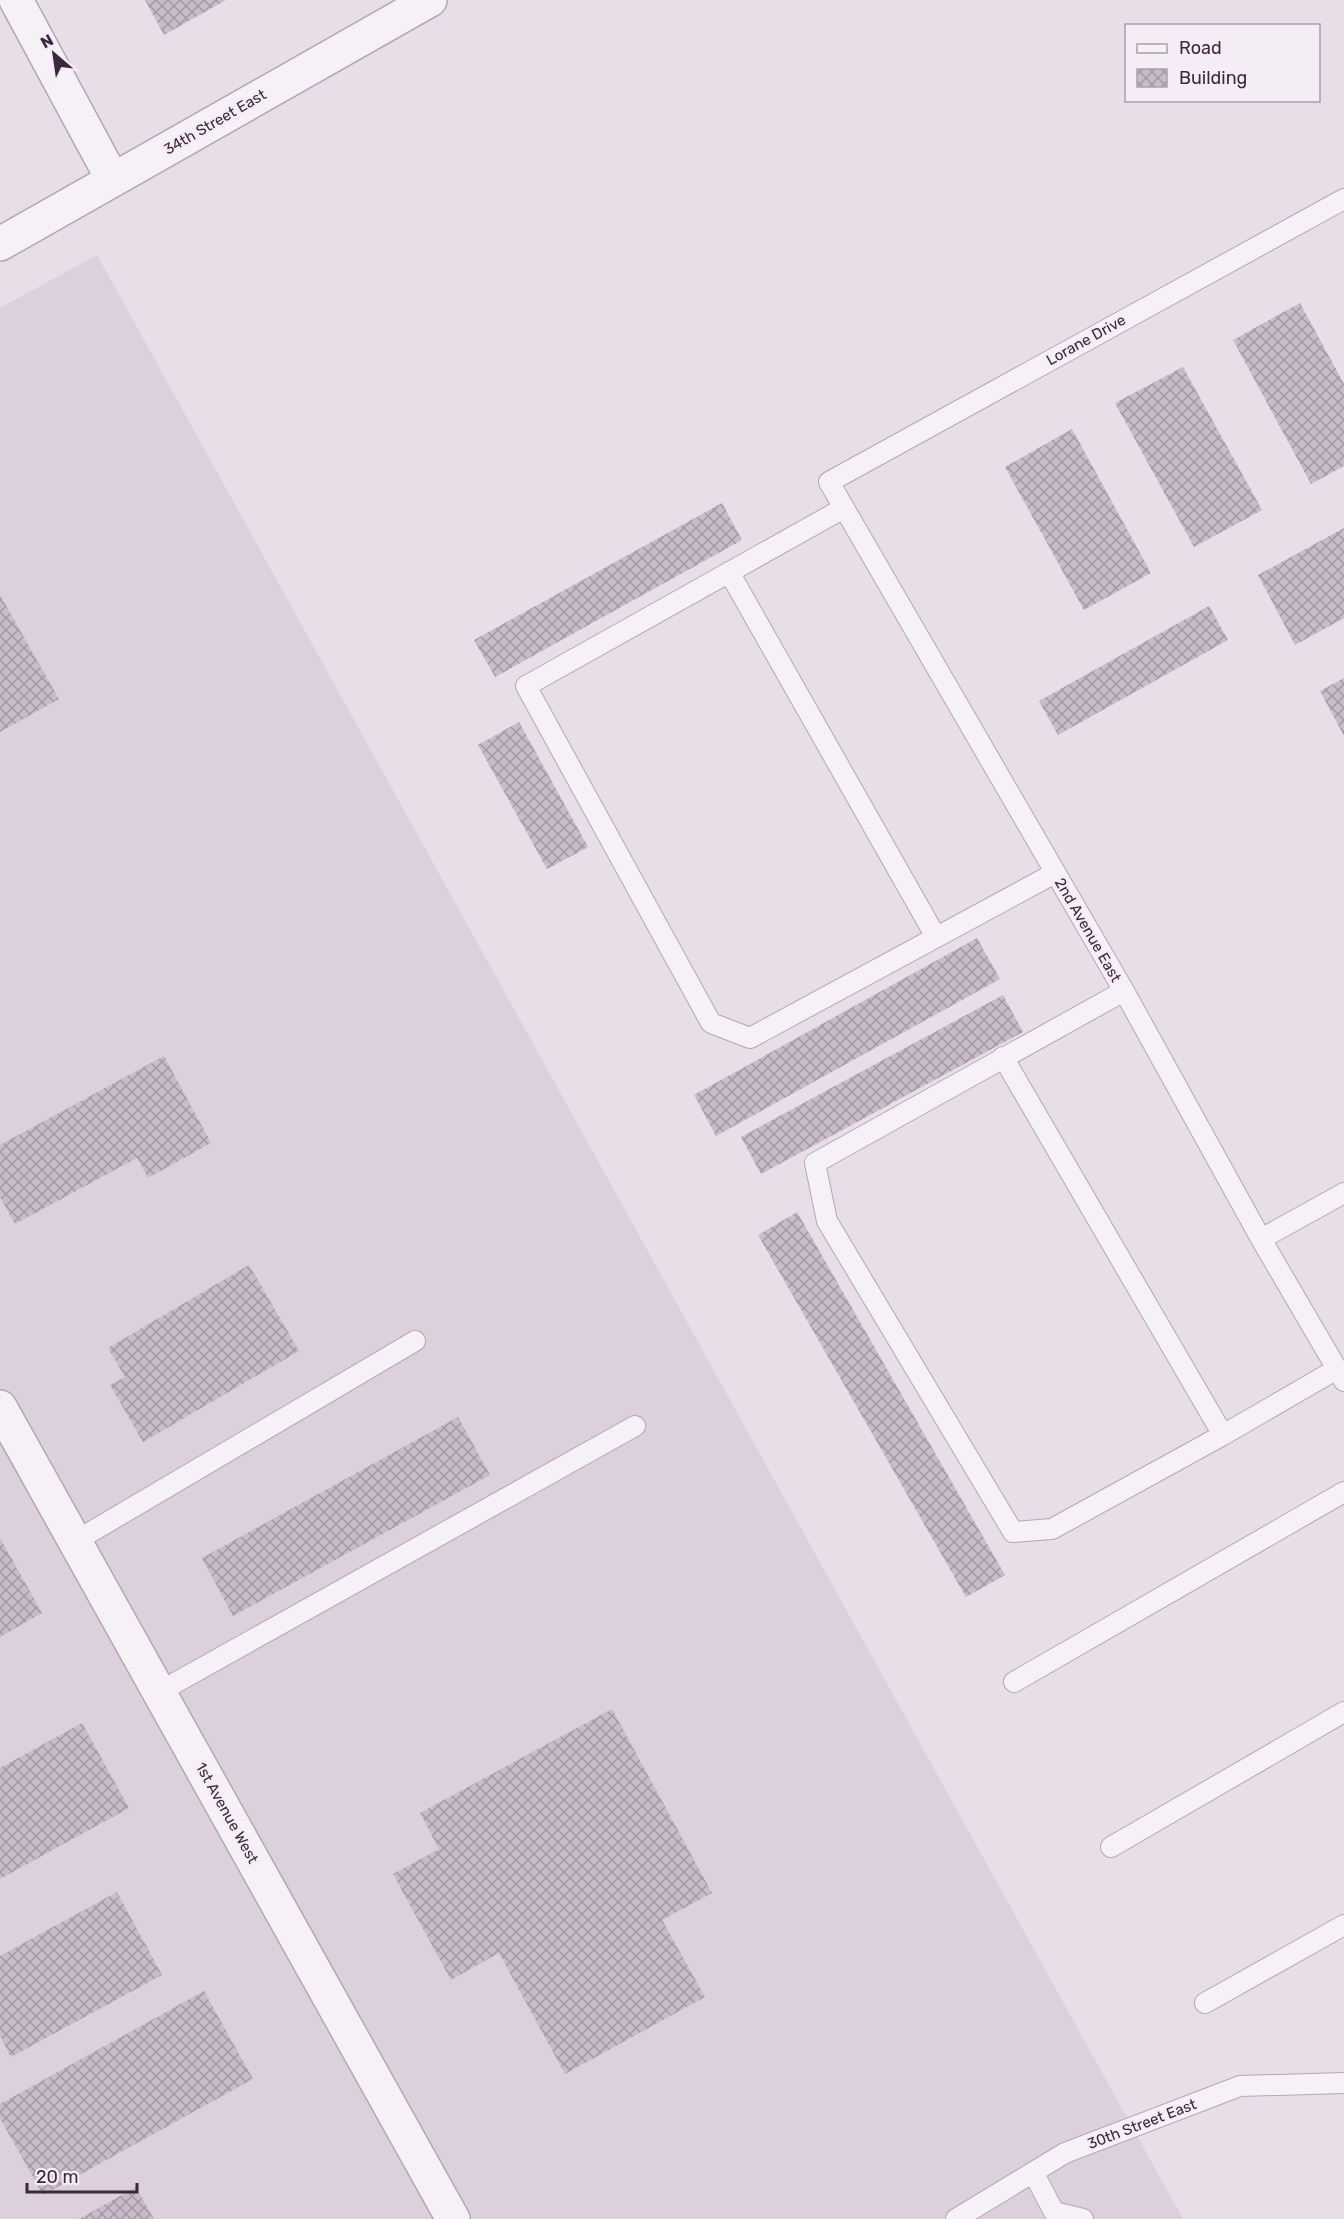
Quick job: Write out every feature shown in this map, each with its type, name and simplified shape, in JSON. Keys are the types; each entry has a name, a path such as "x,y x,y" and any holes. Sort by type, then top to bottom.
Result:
{"street":[{"path":"16,0 113,180"},
{"name":"34th Street East","path":"0,244 410,5"},
{"name":"1st Avenue West","path":"0,1407 453,2219"}],"lane":[{"name":"Lorane Drive","path":"829,482 1344,199"},
{"name":"2nd Avenue East","path":"829,482 1124,991 1261,1239 1341,1375"},
{"path":"844,507 526,686 711,1023 750,1038 1055,873"},
{"path":"729,572 936,937"},
{"path":"1124,991 815,1163 827,1221 1013,1532 1052,1529 1223,1435 1341,1375"},
{"path":"1003,1058 1223,1435"},
{"path":"1261,1239 1344,1193"},
{"path":"74,1542 415,1341"},
{"path":"159,1692 635,1426"},
{"path":"1014,1682 1344,1492"},
{"path":"1111,1847 1344,1712"},
{"path":"1205,2003 1344,1925"},
{"name":"30th Street East","path":"956,2219 1065,2153 1240,2086 1344,2083"},
{"path":"1033,2172 1054,2212 1083,2219"}],"shaded area":[{"path":"97,255 1183,2219 0,2219 0,308"}],"building":[{"path":"145,0 226,0 164,35"},
{"path":"1300,303 1344,384 1344,466 1311,484 1233,340"},
{"path":"1183,367 1262,510 1194,547 1115,403"},
{"path":"1072,429 1151,573 1084,610 1005,467"},
{"path":"722,503 742,540 495,677 474,640"},
{"path":"1344,528 1344,618 1295,645 1258,575"},
{"path":"0,595 59,699 0,732"},
{"path":"1209,606 1228,640 1058,735 1039,701"},
{"path":"1344,678 1344,736 1320,691"},
{"path":"519,722 588,847 547,869 478,745"},
{"path":"977,938 1000,979 716,1136 694,1095"},
{"path":"1003,995 1023,1032 761,1174 741,1137"},
{"path":"164,1056 211,1143 148,1178 137,1158 15,1224 0,1197 0,1145"},
{"path":"797,1212 1005,1575 966,1597 758,1235"},
{"path":"249,1265 299,1351 143,1442 110,1385 125,1377 108,1348"},
{"path":"458,1417 490,1475 233,1616 202,1558"},
{"path":"0,1538 42,1613 0,1637"},
{"path":"612,1709 712,1893 662,1920 705,1997 565,2074 499,1953 451,1980 393,1874 439,1849 420,1813"},
{"path":"82,1723 129,1808 0,1879 0,1768"},
{"path":"117,1892 162,1975 11,2057 0,2036 0,1956"},
{"path":"204,1991 253,2079 43,2195 0,2118 0,2104"},
{"path":"136,2187 154,2219 79,2219"}]}
